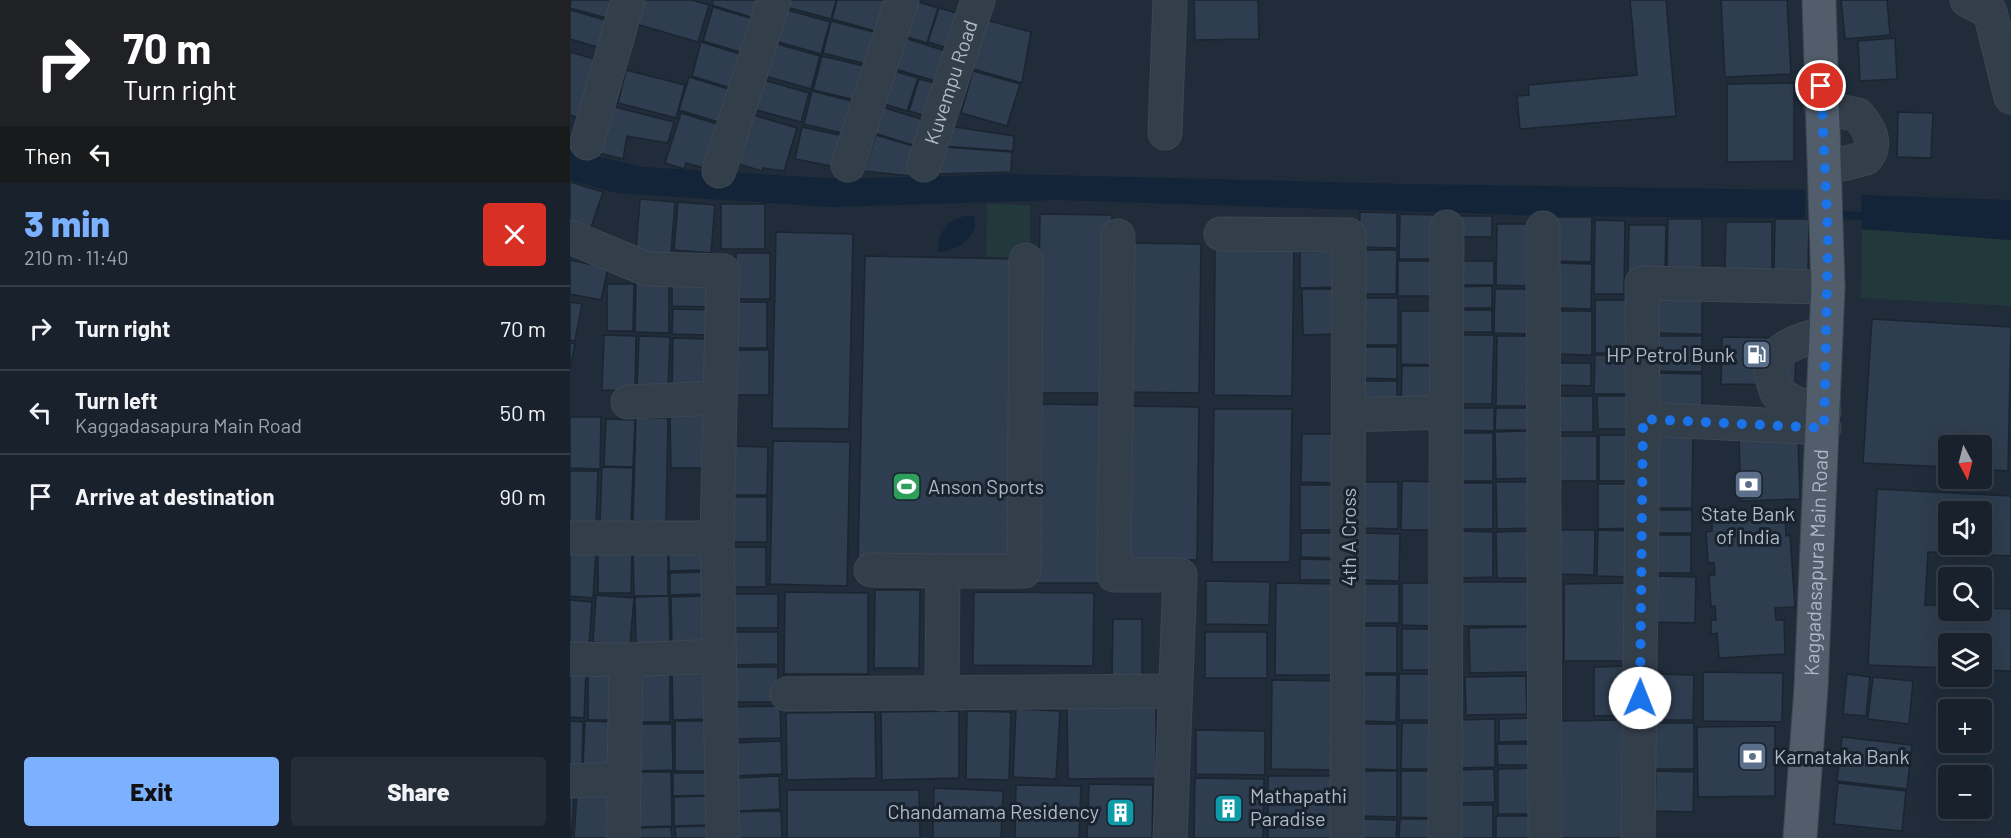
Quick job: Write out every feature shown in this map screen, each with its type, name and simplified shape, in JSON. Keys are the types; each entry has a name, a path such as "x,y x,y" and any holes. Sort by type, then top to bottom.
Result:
{"main road":[{"name":"Kaggadasapura Main Road","path":"1800,838 1812,688 1828,287 1819,0"}],"street":[{"path":"587,143 628,0"},
{"path":"719,171 774,0"},
{"path":"848,165 902,0"},
{"path":"1165,133 1170,0"},
{"path":"1967,0 1990,12 2011,97"},
{"name":"Kuvempu Road","path":"924,165 969,2"},
{"path":"1821,107 1858,115 1872,139 1872,150 1866,158 1826,181"},
{"path":"1445,838 1444,412 1447,227"},
{"path":"1543,228 1545,838"},
{"name":"4th A Cross","path":"1221,234 1349,235 1347,838"},
{"path":"1118,236 1114,575 1180,575 1170,838"},
{"path":"570,237 647,269 723,271 717,538 717,656 723,838"},
{"path":"871,570 1023,571 1026,260"},
{"path":"1638,838 1643,419 1642,283 1828,287"},
{"path":"1824,420 1777,393 1771,370 1778,353 1796,342 1826,333"},
{"path":"628,402 719,398"},
{"path":"1349,415 1444,412"},
{"path":"1643,419 1824,420"},
{"path":"570,538 717,538"},
{"path":"942,694 943,571"},
{"path":"570,659 626,660 717,656"},
{"path":"623,838 626,660"},
{"path":"787,694 1174,691"},
{"path":"570,781 623,779"}],"green space":[{"path":"987,204 1030,205 1030,257 986,257"},
{"path":"1862,229 2011,240 2011,306 1861,298"}],"water":[{"path":"570,150 643,167 842,179 1011,174 1405,184 1805,190 1805,218 1550,216 1057,200 832,207 616,193 570,180"},
{"path":"1861,195 2011,200 2011,240 1862,229"},
{"path":"965,216 974,216 975,224 970,237 959,246 938,252 944,228"}],"building":[{"path":"571,0 620,0 614,20 570,8"},
{"path":"643,0 691,0 709,5 698,42 636,24"},
{"path":"713,0 762,0 757,19 712,5"},
{"path":"787,0 836,0 831,19 786,7"},
{"path":"837,0 891,0 882,33 832,19"},
{"path":"1194,0 1258,0 1259,39 1195,40"},
{"path":"1630,0 1666,0 1676,116 1520,129 1517,96 1529,95 1528,85 1637,75"},
{"path":"1721,0 1787,0 1791,74 1725,77"},
{"path":"1841,0 1887,0 1890,35 1845,39"},
{"path":"915,1 938,8 927,43 904,36"},
{"path":"713,7 757,20 747,54 703,41"},
{"path":"939,8 964,15 954,50 928,42"},
{"path":"784,9 830,22 821,54 775,41"},
{"path":"570,10 612,22 604,49 570,39"},
{"path":"986,20 1031,32 1022,83 973,69"},
{"path":"831,21 878,33 870,65 823,53"},
{"path":"905,38 948,52 939,82 895,69"},
{"path":"1895,38 1897,79 1860,81 1858,41"},
{"path":"701,42 743,55 733,89 692,76"},
{"path":"774,43 820,56 811,89 765,76"},
{"path":"570,52 601,61 584,119 570,115"},
{"path":"822,56 868,67 860,101 813,90"},
{"path":"626,70 685,85 676,118 618,103"},
{"path":"894,71 918,78 907,111 884,104"},
{"path":"973,71 1020,84 1007,126 961,113"},
{"path":"689,77 735,91 725,124 679,110"},
{"path":"919,79 935,83 926,116 909,111"},
{"path":"764,80 809,93 801,122 756,110"},
{"path":"1794,83 1794,161 1727,162 1727,84"},
{"path":"812,91 859,103 850,135 804,124"},
{"path":"611,106 674,122 668,143 627,136 623,159 599,153"},
{"path":"882,107 927,121 919,147 874,133"},
{"path":"1898,112 1933,113 1931,158 1897,157"},
{"path":"681,113 724,126 711,170 686,163 684,169 665,163"},
{"path":"753,115 797,128 784,171 763,168 762,171 739,164"},
{"path":"948,126 1014,136 1013,151 941,146"},
{"path":"802,127 848,137 842,168 795,159"},
{"path":"876,135 920,148 911,176 864,171"},
{"path":"943,147 1012,152 1011,172 938,174"},
{"path":"570,182 603,192 589,233 570,227"},
{"path":"640,199 675,202 671,254 636,252"},
{"path":"678,202 715,205 711,253 674,250"},
{"path":"721,204 765,204 765,249 721,249"},
{"path":"1360,212 1397,213 1397,248 1359,247"},
{"path":"1040,214 1112,215 1110,393 1037,393"},
{"path":"1400,214 1434,215 1433,259 1399,259"},
{"path":"1455,216 1492,216 1492,237 1455,237"},
{"path":"1554,217 1592,217 1591,262 1554,261"},
{"path":"1668,219 1702,219 1702,271 1667,271"},
{"path":"1775,219 1809,219 1808,273 1774,272"},
{"path":"1595,220 1625,221 1624,294 1594,294"},
{"path":"1726,222 1772,222 1772,271 1725,271"},
{"path":"1497,224 1530,224 1530,286 1496,285"},
{"path":"1629,225 1666,225 1665,275 1628,274"},
{"path":"776,232 853,234 849,429 772,428"},
{"path":"1122,243 1201,244 1199,393 1121,392"},
{"path":"1215,246 1294,247 1292,396 1214,395"},
{"path":"1361,250 1397,250 1396,294 1360,294"},
{"path":"1338,251 1339,287 1300,288 1300,252"},
{"path":"736,253 770,253 770,299 735,299"},
{"path":"865,256 1021,259 1015,563 858,560"},
{"path":"570,260 608,268 601,300 570,294"},
{"path":"1398,261 1431,261 1431,296 1398,296"},
{"path":"1457,261 1494,261 1494,285 1457,285"},
{"path":"1554,263 1592,264 1591,309 1553,308"},
{"path":"636,281 669,281 669,333 635,332"},
{"path":"672,281 708,281 708,307 672,306"},
{"path":"607,284 634,284 633,331 607,331"},
{"path":"1492,286 1492,308 1457,308 1457,287"},
{"path":"1302,289 1339,289 1340,334 1303,335"},
{"path":"1495,289 1534,289 1533,334 1494,333"},
{"path":"1363,298 1398,298 1398,345 1362,345"},
{"path":"1652,298 1702,298 1702,334 1652,333"},
{"path":"1595,300 1631,300 1631,353 1595,353"},
{"path":"570,302 582,304 575,341 570,340"},
{"path":"734,302 767,302 767,348 733,348"},
{"path":"673,309 709,310 708,335 672,334"},
{"path":"1458,310 1492,310 1492,332 1458,332"},
{"path":"1401,311 1435,311 1435,365 1401,364"},
{"path":"1554,311 1592,311 1592,355 1554,354"},
{"path":"1872,319 2011,327 2008,471 1992,470 1992,435 1938,435 1938,467 1863,463"},
{"path":"604,335 636,336 635,391 602,390"},
{"path":"1459,335 1494,335 1492,404 1458,404"},
{"path":"639,336 670,337 668,391 637,390"},
{"path":"1497,336 1532,336 1531,406 1496,406"},
{"path":"1653,336 1702,336 1702,372 1652,371"},
{"path":"1722,337 1796,338 1795,385 1721,384"},
{"path":"673,338 708,339 706,390 672,390"},
{"path":"570,343 575,344 570,369"},
{"path":"1362,347 1397,347 1397,379 1362,378"},
{"path":"732,350 769,350 769,395 732,395"},
{"path":"1595,355 1631,355 1631,394 1594,394"},
{"path":"1560,363 1591,363 1591,386 1560,385"},
{"path":"1402,366 1433,366 1433,406 1401,406"},
{"path":"1654,373 1702,374 1702,410 1653,410"},
{"path":"1363,381 1397,381 1397,406 1362,406"},
{"path":"1553,396 1593,396 1593,432 1553,432"},
{"path":"1597,396 1631,396 1631,429 1598,429"},
{"path":"1037,404 1109,405 1108,583 1035,583"},
{"path":"1121,406 1199,407 1197,560 1119,559"},
{"path":"1459,408 1494,408 1494,431 1458,430"},
{"path":"1496,408 1531,408 1531,430 1495,430"},
{"path":"1214,409 1292,409 1290,562 1212,562"},
{"path":"670,415 706,415 706,468 671,468"},
{"path":"570,417 601,417 600,469 570,468"},
{"path":"636,418 668,418 666,522 633,521"},
{"path":"606,419 635,420 633,467 604,466"},
{"path":"1530,431 1531,478 1496,479 1495,432"},
{"path":"1461,433 1493,433 1493,481 1461,481"},
{"path":"1657,433 1693,433 1692,508 1656,508"},
{"path":"1302,434 1342,434 1341,483 1301,482"},
{"path":"1599,435 1633,435 1632,481 1599,481"},
{"path":"1557,436 1597,436 1597,481 1557,481"},
{"path":"1798,436 1800,499 1741,501 1739,439"},
{"path":"773,441 850,442 847,586 770,584"},
{"path":"730,446 768,447 767,495 729,495"},
{"path":"602,467 633,468 631,525 600,524"},
{"path":"570,471 598,471 596,524 570,524"},
{"path":"1402,481 1438,482 1437,530 1401,530"},
{"path":"1363,482 1398,482 1398,529 1362,528"},
{"path":"1496,482 1533,482 1534,528 1497,529"},
{"path":"1459,483 1493,483 1493,529 1459,529"},
{"path":"1598,484 1635,484 1635,528 1598,529"},
{"path":"1300,485 1341,485 1340,530 1300,530"},
{"path":"1877,489 2011,496 2011,556 1990,555 1992,501 1938,501 1938,552 1928,552 1925,605 1938,606 1938,621 1992,621 1992,608 2011,609 2011,671 1992,670 1992,633 1938,633 1938,668 1868,665"},
{"path":"729,497 767,497 767,542 729,542"},
{"path":"1656,510 1692,510 1692,533 1656,533"},
{"path":"1785,511 1786,536 1790,535 1795,607 1775,608 1776,620 1784,620 1785,654 1719,658 1717,633 1711,634 1711,620 1716,620 1715,606 1711,607 1709,575 1715,575 1714,563 1708,563 1706,532 1712,531 1712,516 1739,514 1740,521 1768,519 1768,512"},
{"path":"1557,530 1595,530 1594,575 1556,574"},
{"path":"1598,530 1635,531 1634,577 1597,576"},
{"path":"1460,531 1493,532 1493,577 1460,578"},
{"path":"1533,531 1534,578 1497,578 1496,532"},
{"path":"1301,533 1340,533 1340,558 1301,557"},
{"path":"1363,533 1400,534 1399,581 1363,580"},
{"path":"1657,535 1691,535 1691,573 1657,573"},
{"path":"668,546 668,596 634,596 633,547"},
{"path":"669,546 705,546 705,570 669,571"},
{"path":"730,547 766,547 766,587 730,587"},
{"path":"598,548 632,548 631,593 598,593"},
{"path":"570,550 596,551 593,598 570,596"},
{"path":"1300,559 1340,560 1340,580 1300,580"},
{"path":"706,572 706,594 670,595 670,573"},
{"path":"1655,576 1696,577 1695,623 1654,622"},
{"path":"1206,581 1270,582 1269,625 1206,624"},
{"path":"1461,582 1533,582 1533,626 1461,626"},
{"path":"1276,583 1339,584 1338,675 1275,675"},
{"path":"1402,583 1436,583 1435,626 1402,625"},
{"path":"1627,583 1628,661 1564,661 1564,584"},
{"path":"1363,584 1399,584 1399,623 1363,623"},
{"path":"875,590 920,590 919,668 874,668"},
{"path":"785,592 868,593 868,674 784,674"},
{"path":"974,592 1094,593 1093,666 973,665"},
{"path":"731,594 778,594 778,628 731,628"},
{"path":"596,595 634,598 630,645 593,642"},
{"path":"669,596 670,644 636,645 635,597"},
{"path":"706,596 707,644 672,644 671,597"},
{"path":"570,600 592,602 589,647 570,646"},
{"path":"1113,619 1142,619 1142,675 1112,675"},
{"path":"1364,626 1397,626 1397,673 1363,673"},
{"path":"1530,627 1530,672 1470,673 1469,628"},
{"path":"1402,629 1437,629 1437,670 1402,670"},
{"path":"734,632 778,632 778,664 734,665"},
{"path":"1205,632 1267,632 1267,678 1205,678"},
{"path":"1630,666 1630,715 1594,716 1594,667"},
{"path":"670,667 670,722 636,722 635,668"},
{"path":"708,667 708,719 673,720 672,668"},
{"path":"733,667 778,667 778,702 733,702"},
{"path":"570,671 586,672 584,718 570,717"},
{"path":"588,672 610,672 610,720 588,720"},
{"path":"1703,672 1783,673 1782,722 1703,721"},
{"path":"1399,674 1437,674 1436,720 1399,720"},
{"path":"1655,674 1694,675 1693,720 1655,720"},
{"path":"1847,674 1870,677 1866,716 1843,714"},
{"path":"1363,675 1397,675 1396,722 1363,721"},
{"path":"1526,676 1527,714 1466,715 1465,677"},
{"path":"1873,677 1913,681 1909,724 1868,719"},
{"path":"1272,680 1339,681 1338,770 1271,769"},
{"path":"780,706 781,738 733,739 732,707"},
{"path":"1156,707 1156,778 1068,779 1067,708"},
{"path":"1016,709 1060,711 1056,779 1013,777"},
{"path":"959,711 959,778 882,780 881,712"},
{"path":"967,711 1011,712 1009,780 966,779"},
{"path":"875,712 876,778 787,780 786,713"},
{"path":"1533,718 1534,741 1499,742 1499,719"},
{"path":"1495,719 1495,767 1459,768 1458,720"},
{"path":"1625,720 1626,838 1558,838 1557,721"},
{"path":"570,721 583,722 582,768 570,768"},
{"path":"585,721 613,722 611,768 583,767"},
{"path":"675,721 709,721 710,771 675,771"},
{"path":"1402,723 1436,723 1436,769 1401,769"},
{"path":"1654,723 1694,723 1694,769 1653,769"},
{"path":"637,724 672,724 673,770 638,771"},
{"path":"1363,724 1397,724 1397,770 1363,769"},
{"path":"1775,726 1775,796 1698,797 1697,727"},
{"path":"1196,730 1265,731 1265,775 1196,774"},
{"path":"1842,737 1912,745 1907,789 1837,781"},
{"path":"781,741 782,774 734,776 733,743"},
{"path":"1497,744 1534,744 1534,765 1498,765"},
{"path":"1533,768 1534,814 1498,814 1498,769"},
{"path":"1494,769 1495,802 1458,803 1458,770"},
{"path":"1362,771 1397,771 1397,817 1362,816"},
{"path":"1401,771 1436,771 1436,818 1401,817"},
{"path":"1656,771 1694,772 1693,812 1655,811"},
{"path":"636,772 671,772 672,826 637,827"},
{"path":"673,773 710,773 710,795 673,796"},
{"path":"779,776 780,809 738,811 737,778"},
{"path":"1268,776 1337,776 1336,838 1268,838"},
{"name":"Mathapathi Paradise","path":"1195,778 1264,779 1263,838 1194,838"},
{"path":"1838,783 1906,791 1902,831 1834,824"},
{"name":"Chandamama Residency","path":"1089,784 1153,785 1152,838 1087,838"},
{"path":"1016,785 1081,786 1079,838 1015,838"},
{"path":"934,788 1003,791 1001,838 933,838"},
{"path":"787,790 919,790 920,838 787,838"},
{"path":"612,792 610,838 574,838 577,793"},
{"path":"570,794 574,794 571,838 570,838"},
{"path":"707,796 708,825 674,826 674,797"},
{"path":"1459,805 1493,805 1493,838 1459,838"},
{"path":"781,811 782,838 735,838 734,812"},
{"path":"1496,816 1531,816 1531,838 1496,838"},
{"path":"1361,819 1397,820 1396,838 1361,838"},
{"path":"1400,819 1435,819 1435,838 1399,838"},
{"path":"711,826 711,838 676,838 675,827"},
{"path":"671,827 672,838 636,838 636,828"}],"waterway":[{"path":"1832,215 1873,216"}],"place":[{"name":"HP Petrol Bunk","path":"1756,355"},
{"name":"State Bank of India","path":"1748,484"},
{"name":"Anson Sports","path":"907,487"},
{"name":"Karnataka Bank","path":"1753,757"},
{"name":"Mathapathi Paradise","path":"1229,808"},
{"name":"Chandamama Residency","path":"1120,812"}],"route":[{"path":"1640,698 1643,419 1824,428 1828,237 1821,86"}]}
